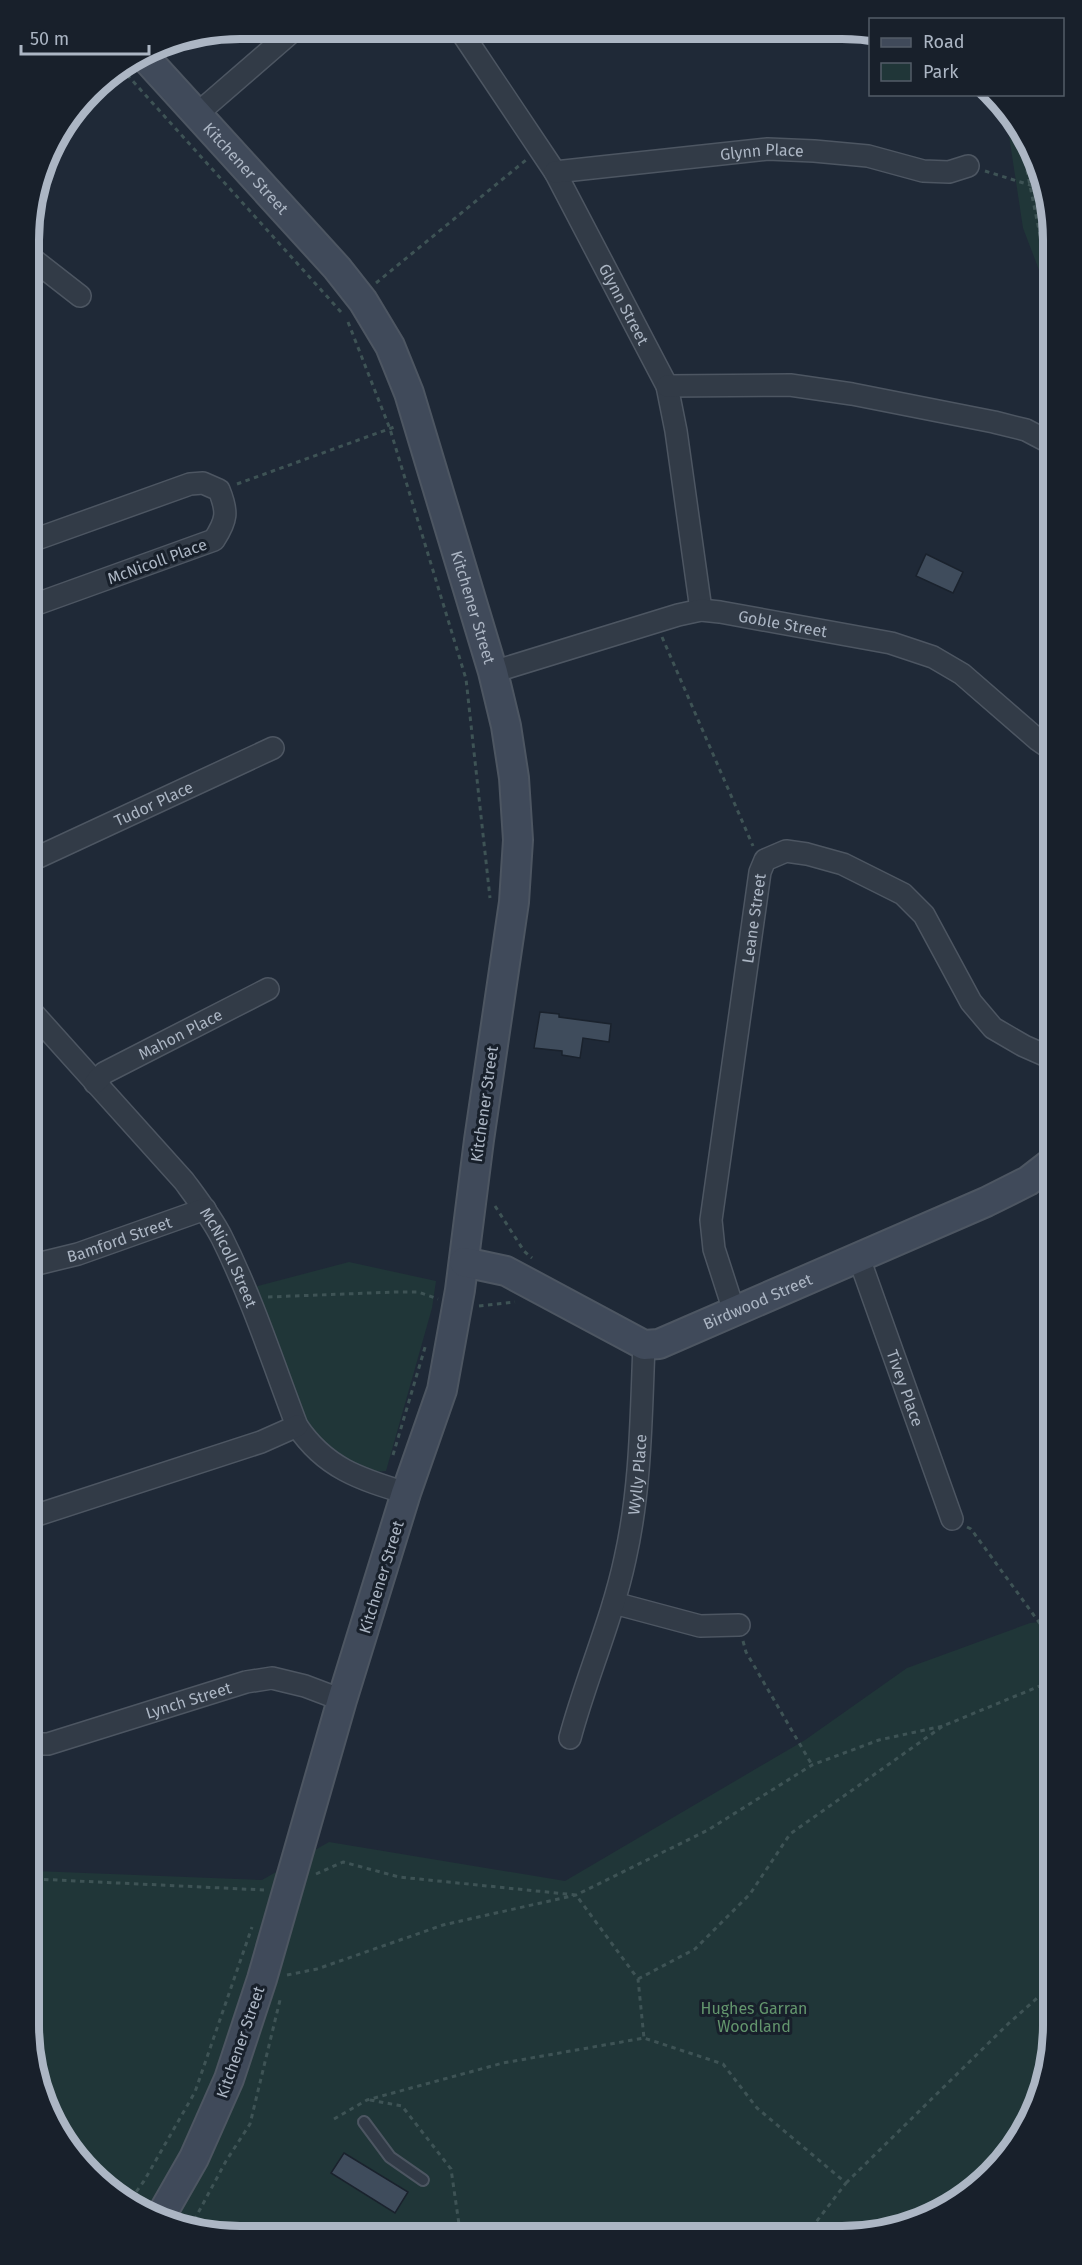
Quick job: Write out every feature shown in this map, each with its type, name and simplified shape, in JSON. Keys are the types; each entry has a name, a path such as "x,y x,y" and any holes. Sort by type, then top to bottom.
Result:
{"street":[{"path":"197,114 283,39"},
{"name":"Glynn Street","path":"466,39 555,172 667,386 676,431 701,610"},
{"name":"Kitchener Street","path":"149,61 337,268 363,302 390,346 417,419 493,672 506,726 514,778 518,840 514,902 478,1140 475,1264 442,1390 406,1493 342,1700 276,1984 194,2158 164,2211"},
{"name":"Glynn Place","path":"555,172 768,149 868,156 923,171 949,172 968,166"},
{"path":"39,262 80,296"},
{"path":"667,386 790,385 852,394 994,422 1026,430 1043,439"},
{"path":"39,538 189,484 203,483 219,490"},
{"name":"McNicoll Place","path":"39,603 214,540 225,522 225,504 219,490"},
{"name":"Goble Street","path":"493,672 701,610 720,612 891,643 933,657 962,674 1043,744"},
{"name":"Tudor Place","path":"39,857 273,748"},
{"name":"Leane Street","path":"734,1311 714,1249 711,1220 762,866 765,860 786,851 807,854 843,864 903,894 924,915 971,1002 993,1028 1043,1054"},
{"name":"Mahon Place","path":"95,1083 104,1073 268,989"},
{"name":"McNicoll Street","path":"39,1020 184,1181 205,1209 222,1238 249,1300 297,1426 307,1442 328,1461 364,1479 406,1493"},
{"name":"Birdwood Street","path":"644,1345 659,1344 859,1258 986,1202 1028,1181 1043,1169"},
{"name":"Bamford Street","path":"39,1264 78,1254 205,1209"},
{"name":"Tivey Place","path":"859,1258 952,1520"},
{"path":"475,1264 506,1271 644,1345"},
{"name":"Wylly Place","path":"570,1738 580,1701 614,1603 636,1504 644,1345"},
{"path":"39,1514 261,1442 297,1426"},
{"path":"614,1603 700,1626 739,1625"},
{"name":"Lynch Street","path":"39,1744 48,1744 246,1682 272,1678 305,1686 342,1700"}],"lane":[{"path":"364,2122 390,2157 423,2180"}],"path":[{"path":"127,74 346,318 390,429 466,680 490,900"},
{"path":"372,286 533,154"},
{"path":"1025,156 1043,249"},
{"path":"968,166 1036,187"},
{"path":"219,490 417,419"},
{"path":"656,622 762,866"},
{"path":"494,1216 495,1206 524,1251 532,1259"},
{"path":"475,1264 476,1306"},
{"path":"249,1300 257,1297 418,1292 437,1299 436,1305"},
{"path":"393,1458 429,1334"},
{"path":"952,1520 970,1529 1043,1630"},
{"path":"739,1625 746,1652 812,1766"},
{"path":"276,1984 443,1924 576,1895 708,1830 812,1766 879,1740 943,1726 1043,1685"},
{"path":"638,1979 695,1949 750,1894 789,1834 943,1726"},
{"path":"313,1885 316,1874"},
{"path":"261,1901 264,1890"},
{"path":"576,1895 638,1979 644,2038"},
{"path":"134,2195 195,2092 253,1923"},
{"path":"194,2220 226,2161 250,2124 276,1984 290,1964"},
{"path":"813,2226 846,2183 1043,1993"},
{"path":"334,2119 367,2100 503,2063 644,2038 723,2064 758,2108 846,2183"},
{"path":"367,2100 402,2106 451,2169 459,2226"}],"green space":[{"path":"1008,126 1028,163 1036,188 1043,240 1043,280 1023,228"},
{"path":"349,1262 436,1281 432,1308 386,1471 362,1468 345,1460 322,1442 316,1434 303,1413 254,1287"},
{"name":"Hughes Garran Woodland","path":"1043,1622 1043,2038 1041,2051 1028,2102 1002,2147 975,2176 954,2192 931,2205 894,2219 842,2226 240,2226 214,2224 163,2211 139,2199 118,2185 98,2167 80,2147 66,2126 54,2102 41,2051 39,1871 262,1880 329,1842 565,1881 805,1740 907,1668 1030,1623"}],"building":[{"path":"926,554 963,572 953,593 916,576"},
{"path":"540,1012 611,1024 609,1042 583,1038 580,1058 562,1055 562,1051 534,1048"},
{"path":"344,2153 408,2192 395,2213 331,2173"}]}
